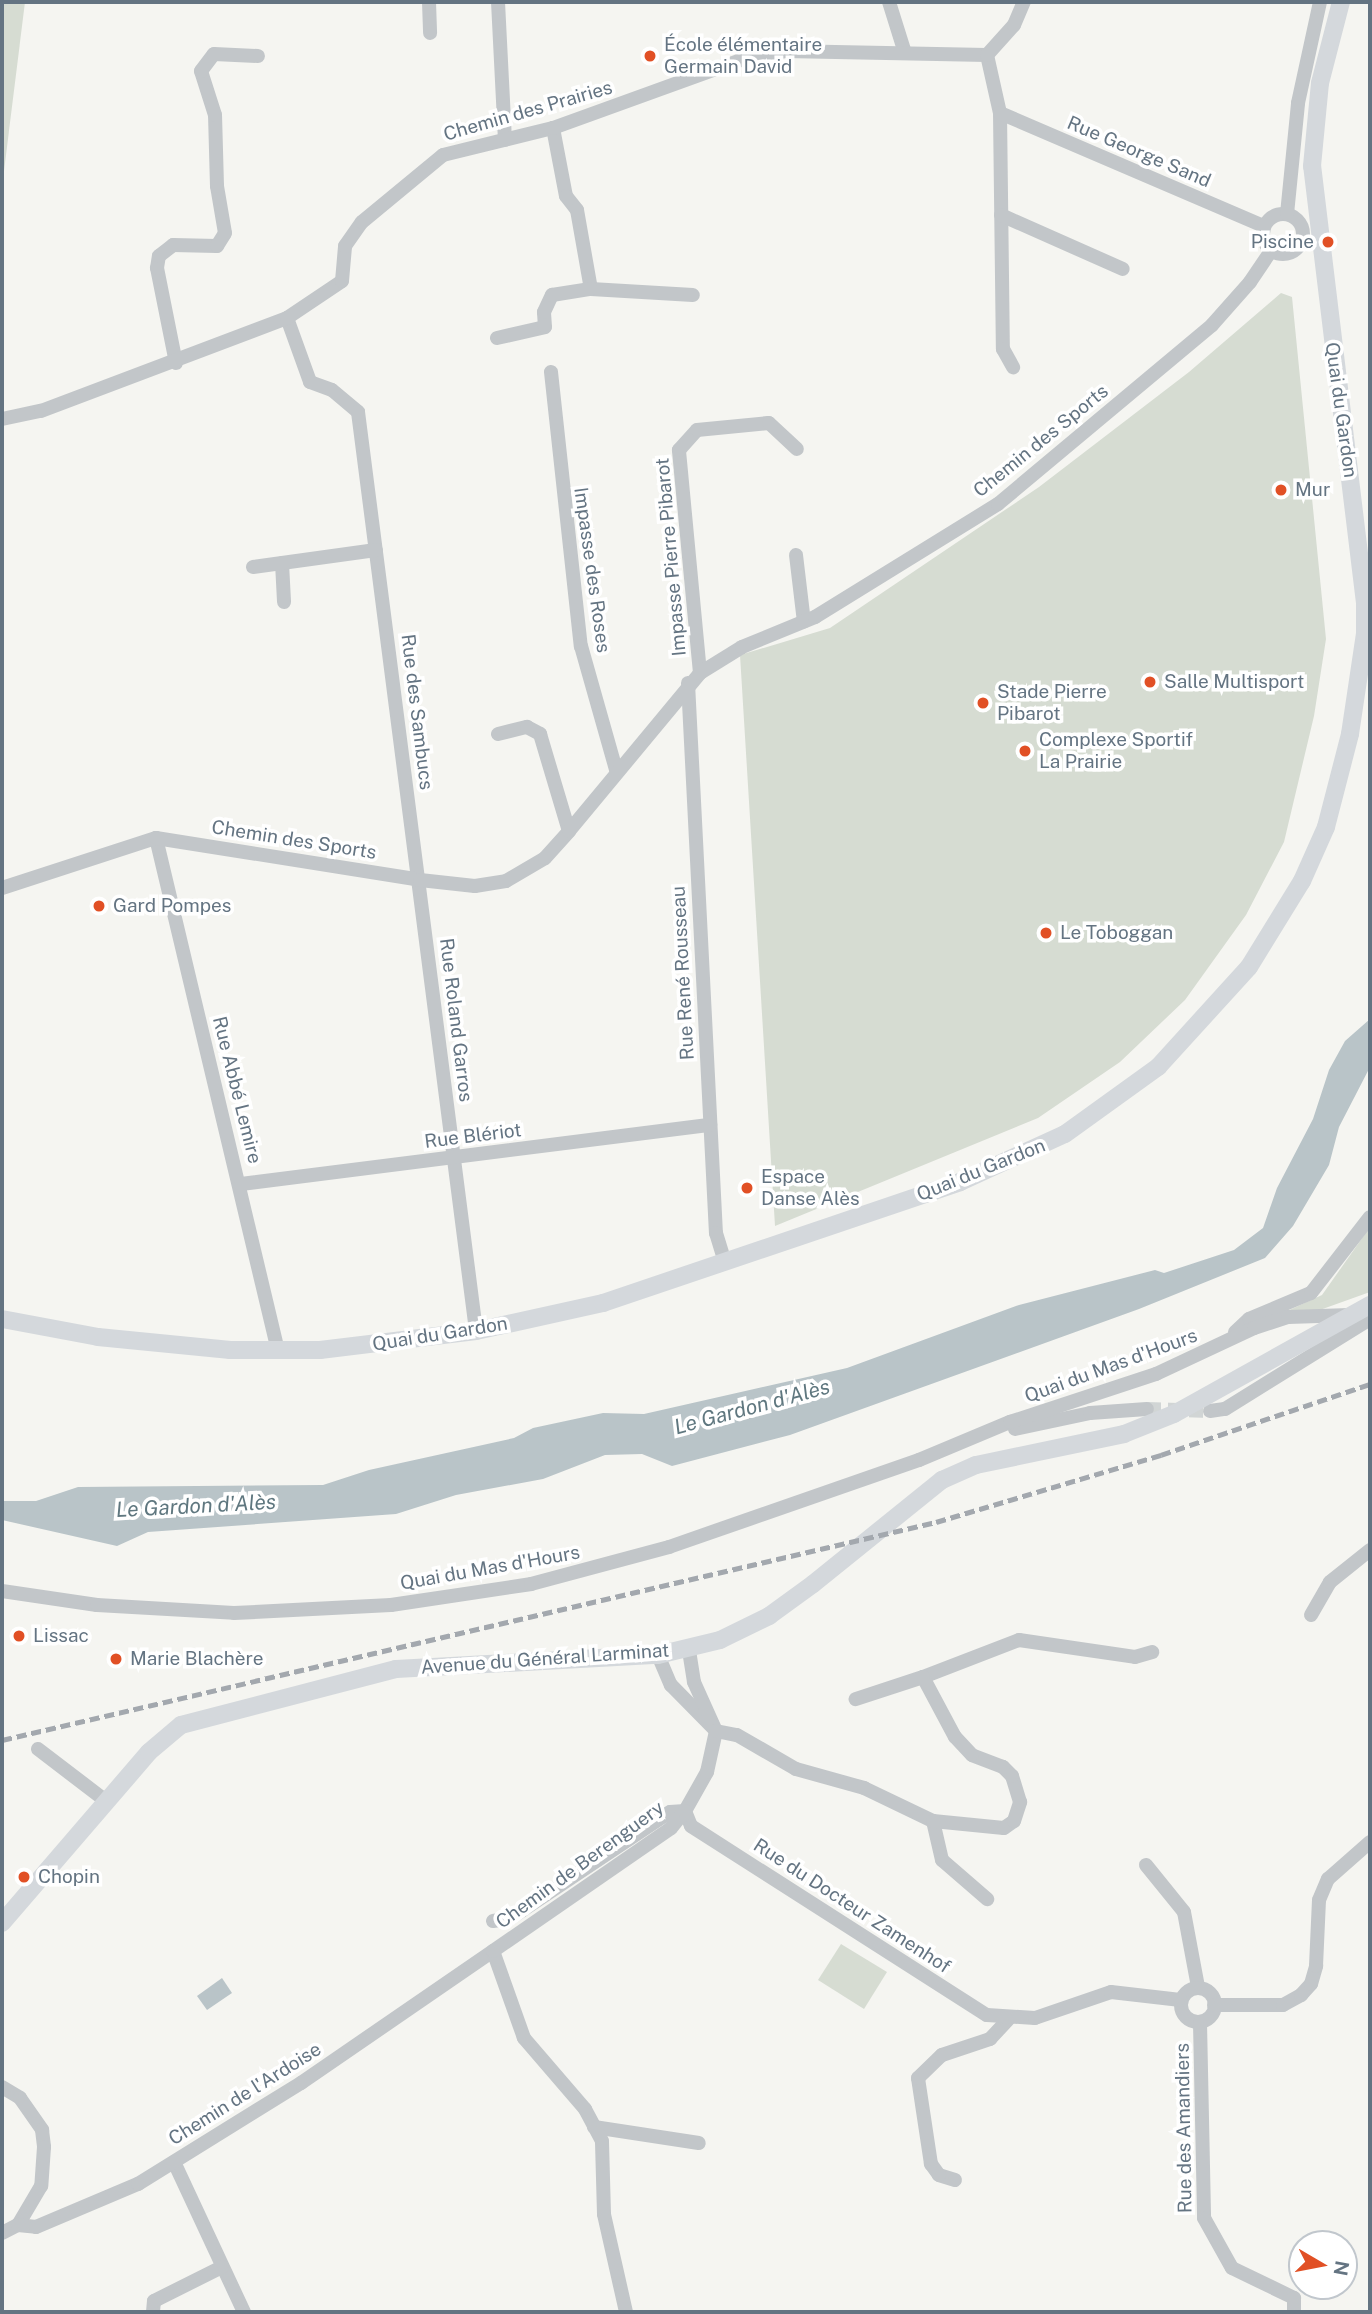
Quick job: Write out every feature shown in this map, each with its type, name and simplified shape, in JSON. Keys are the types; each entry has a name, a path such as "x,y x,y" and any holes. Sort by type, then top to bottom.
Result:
{"main road":[{"name":"Quai du Gardon","path":"2,1319 187,1348 278,1351 476,1331 603,1303 724,1259 960,1182 1065,1134 1158,1067 1249,967 1289,904 1326,827 1338,789 1365,634 1361,554 1320,242 1313,130 1341,2"},
{"name":"Avenue du Général Larminat","path":"5,1916 163,1737 181,1725 396,1669 657,1654 720,1640 769,1616 813,1584 912,1500 976,1465 1124,1434 1174,1414 1370,1306"}],"street":[{"path":"429,2 430,33"},
{"path":"498,2 505,140"},
{"path":"889,2 905,53"},
{"path":"1013,367 1003,349 1000,113 987,54 1014,26 1024,2"},
{"path":"1287,214 1298,103 1320,2"},
{"name":"Chemin des Prairies","path":"2,419 41,411 176,363 287,318 342,281 345,246 362,222 443,155 553,128 746,58 785,51 987,54"},
{"path":"176,363 159,256 173,245 217,246 225,233 217,186 215,115 201,71 214,54 258,56"},
{"name":"Rue George Sand","path":"1000,113 1264,226"},
{"path":"553,128 566,196 577,209 591,289"},
{"path":"1287,214 1301,226 1300,245 1283,255 1270,251 1263,240 1264,226 1276,215 1287,214"},
{"path":"1001,215 1123,269"},
{"name":"Chemin des Sports","path":"2,888 156,838 420,880 475,886 506,881 545,858 688,683 700,673 743,647 804,622 998,504 1212,325 1250,282 1270,251"},
{"path":"498,338 545,327 544,312 552,295 591,289 693,295"},
{"name":"Rue des Sambucs","path":"287,318 310,382 332,390 358,412 420,880"},
{"name":"Impasse des Roses","path":"551,372 580,646 616,770"},
{"name":"Impasse Pierre Pibarot","path":"700,673 680,450 696,430 769,423 797,449"},
{"path":"253,567 376,550"},
{"path":"796,555 804,622"},
{"path":"282,563 284,601"},
{"name":"Rue René Rousseau","path":"688,683 716,1233 724,1259"},
{"path":"498,734 527,727 540,734 569,831"},
{"name":"Rue Abbé Lemire","path":"156,838 241,1184 278,1351"},
{"name":"Rue Roland Garros","path":"420,880 476,1331"},
{"name":"Rue Blériot","path":"241,1184 710,1125"},
{"path":"1221,1344 1249,1319 1311,1293 1370,1217"},
{"name":"Quai du Mas d'Hours","path":"2,1591 97,1605 234,1613 333,1610 461,1597 573,1575 668,1547 966,1442 1010,1422 1156,1374 1289,1317 1350,1315"},
{"path":"1210,1411 1225,1409 1370,1319"},
{"name":"Quai du Mas d'Hours","path":"966,1442 1090,1413 1147,1409"},
{"path":"1311,1615 1330,1582 1370,1549"},
{"path":"856,1699 923,1677 1019,1640 1135,1657 1152,1652"},
{"path":"689,1649 694,1682 716,1731"},
{"path":"657,1654 671,1685 716,1731 737,1735 796,1769 864,1788 933,1821 1004,1828 1014,1821 1020,1802 1012,1776 1003,1767 972,1755 955,1737 923,1677"},
{"name":"Chemin de Berenguery","path":"626,2312 604,2214 602,2141 585,2109 524,2038 493,1951 671,1828 685,1811 706,1772 716,1731"},
{"path":"38,1749 106,1801"},
{"name":"Chemin de Berenguery","path":"493,1921 511,1918 670,1812 685,1811"},
{"name":"Rue du Docteur Zamenhof","path":"685,1811 691,1826 987,2015 1009,2020 1035,2018 1111,1992 1181,2000"},
{"path":"933,1821 942,1860 988,1899"},
{"path":"1214,2005 1283,2005 1301,1995 1311,1984 1316,1966 1318,1900 1328,1879 1370,1842"},
{"path":"1146,1865 1184,1912 1198,1987"},
{"name":"Chemin de l'Ardoise","path":"2,2233 18,2225 36,2227 97,2203 174,2162 301,2082 493,1951"},
{"path":"1198,1987 1209,1993 1214,2005 1212,2018 1200,2023 1187,2016 1181,2000 1185,1990 1198,1987"},
{"name":"Rue du Docteur Zamenhof","path":"955,2180 939,2175 931,2164 918,2078 942,2055 989,2039 1009,2020"},
{"name":"Rue des Amandiers","path":"1200,2023 1204,2218 1232,2269 1294,2298 1294,2312"},
{"path":"2,2087 20,2098 42,2130 44,2147 41,2186 18,2225"},
{"path":"594,2127 699,2143"},
{"path":"174,2162 244,2312"},
{"path":"153,2312 154,2301 222,2267"}],"shaded area":[{"path":"2,2 25,2 3,179 2,178"},
{"name":"Complexe Sportif La Prairie","path":"1281,293 1292,297 1326,639 1314,716 1284,842 1246,915 1185,1000 1120,1062 1038,1118 775,1226 740,655 830,628 1039,487 1189,372"},
{"path":"1370,1227 1370,1292 1317,1311 1285,1312 1322,1295"},
{"path":"841,1944 887,1972 864,2009 818,1980"}],"water":[{"name":"Le Gardon d'Alès","path":"1370,1019 1370,1067 1339,1127 1329,1165 1293,1226 1265,1258 1139,1309 790,1435 672,1466 642,1454 605,1455 543,1479 456,1495 396,1514 148,1532 117,1546 2,1520 2,1501 36,1501 78,1487 323,1485 369,1470 514,1438 533,1428 603,1413 644,1414 847,1368 1019,1305 1155,1270 1164,1273 1234,1250 1263,1228 1277,1188 1313,1119 1329,1070 1345,1041"},
{"path":"222,1978 232,1993 207,2010 197,1996"}],"tunnel":[{"path":"1147,1409 1210,1411"}],"railway":[{"path":"2,1740 936,1522 1161,1455 1370,1384"}],"place":[{"name":"École élémentaire Germain David","path":"650,56"},
{"name":"Piscine","path":"1328,242"},
{"name":"Mur","path":"1281,490"},
{"name":"Salle Multisport","path":"1150,682"},
{"name":"Stade Pierre Pibarot","path":"983,703"},
{"name":"Complexe Sportif La Prairie","path":"1025,751"},
{"name":"Gard Pompes","path":"99,906"},
{"name":"Le Toboggan","path":"1046,933"},
{"name":"Espace Danse Alès","path":"747,1188"},
{"name":"Lissac","path":"19,1636"},
{"name":"Marie Blachère","path":"116,1659"},
{"name":"Chopin","path":"24,1877"}]}
